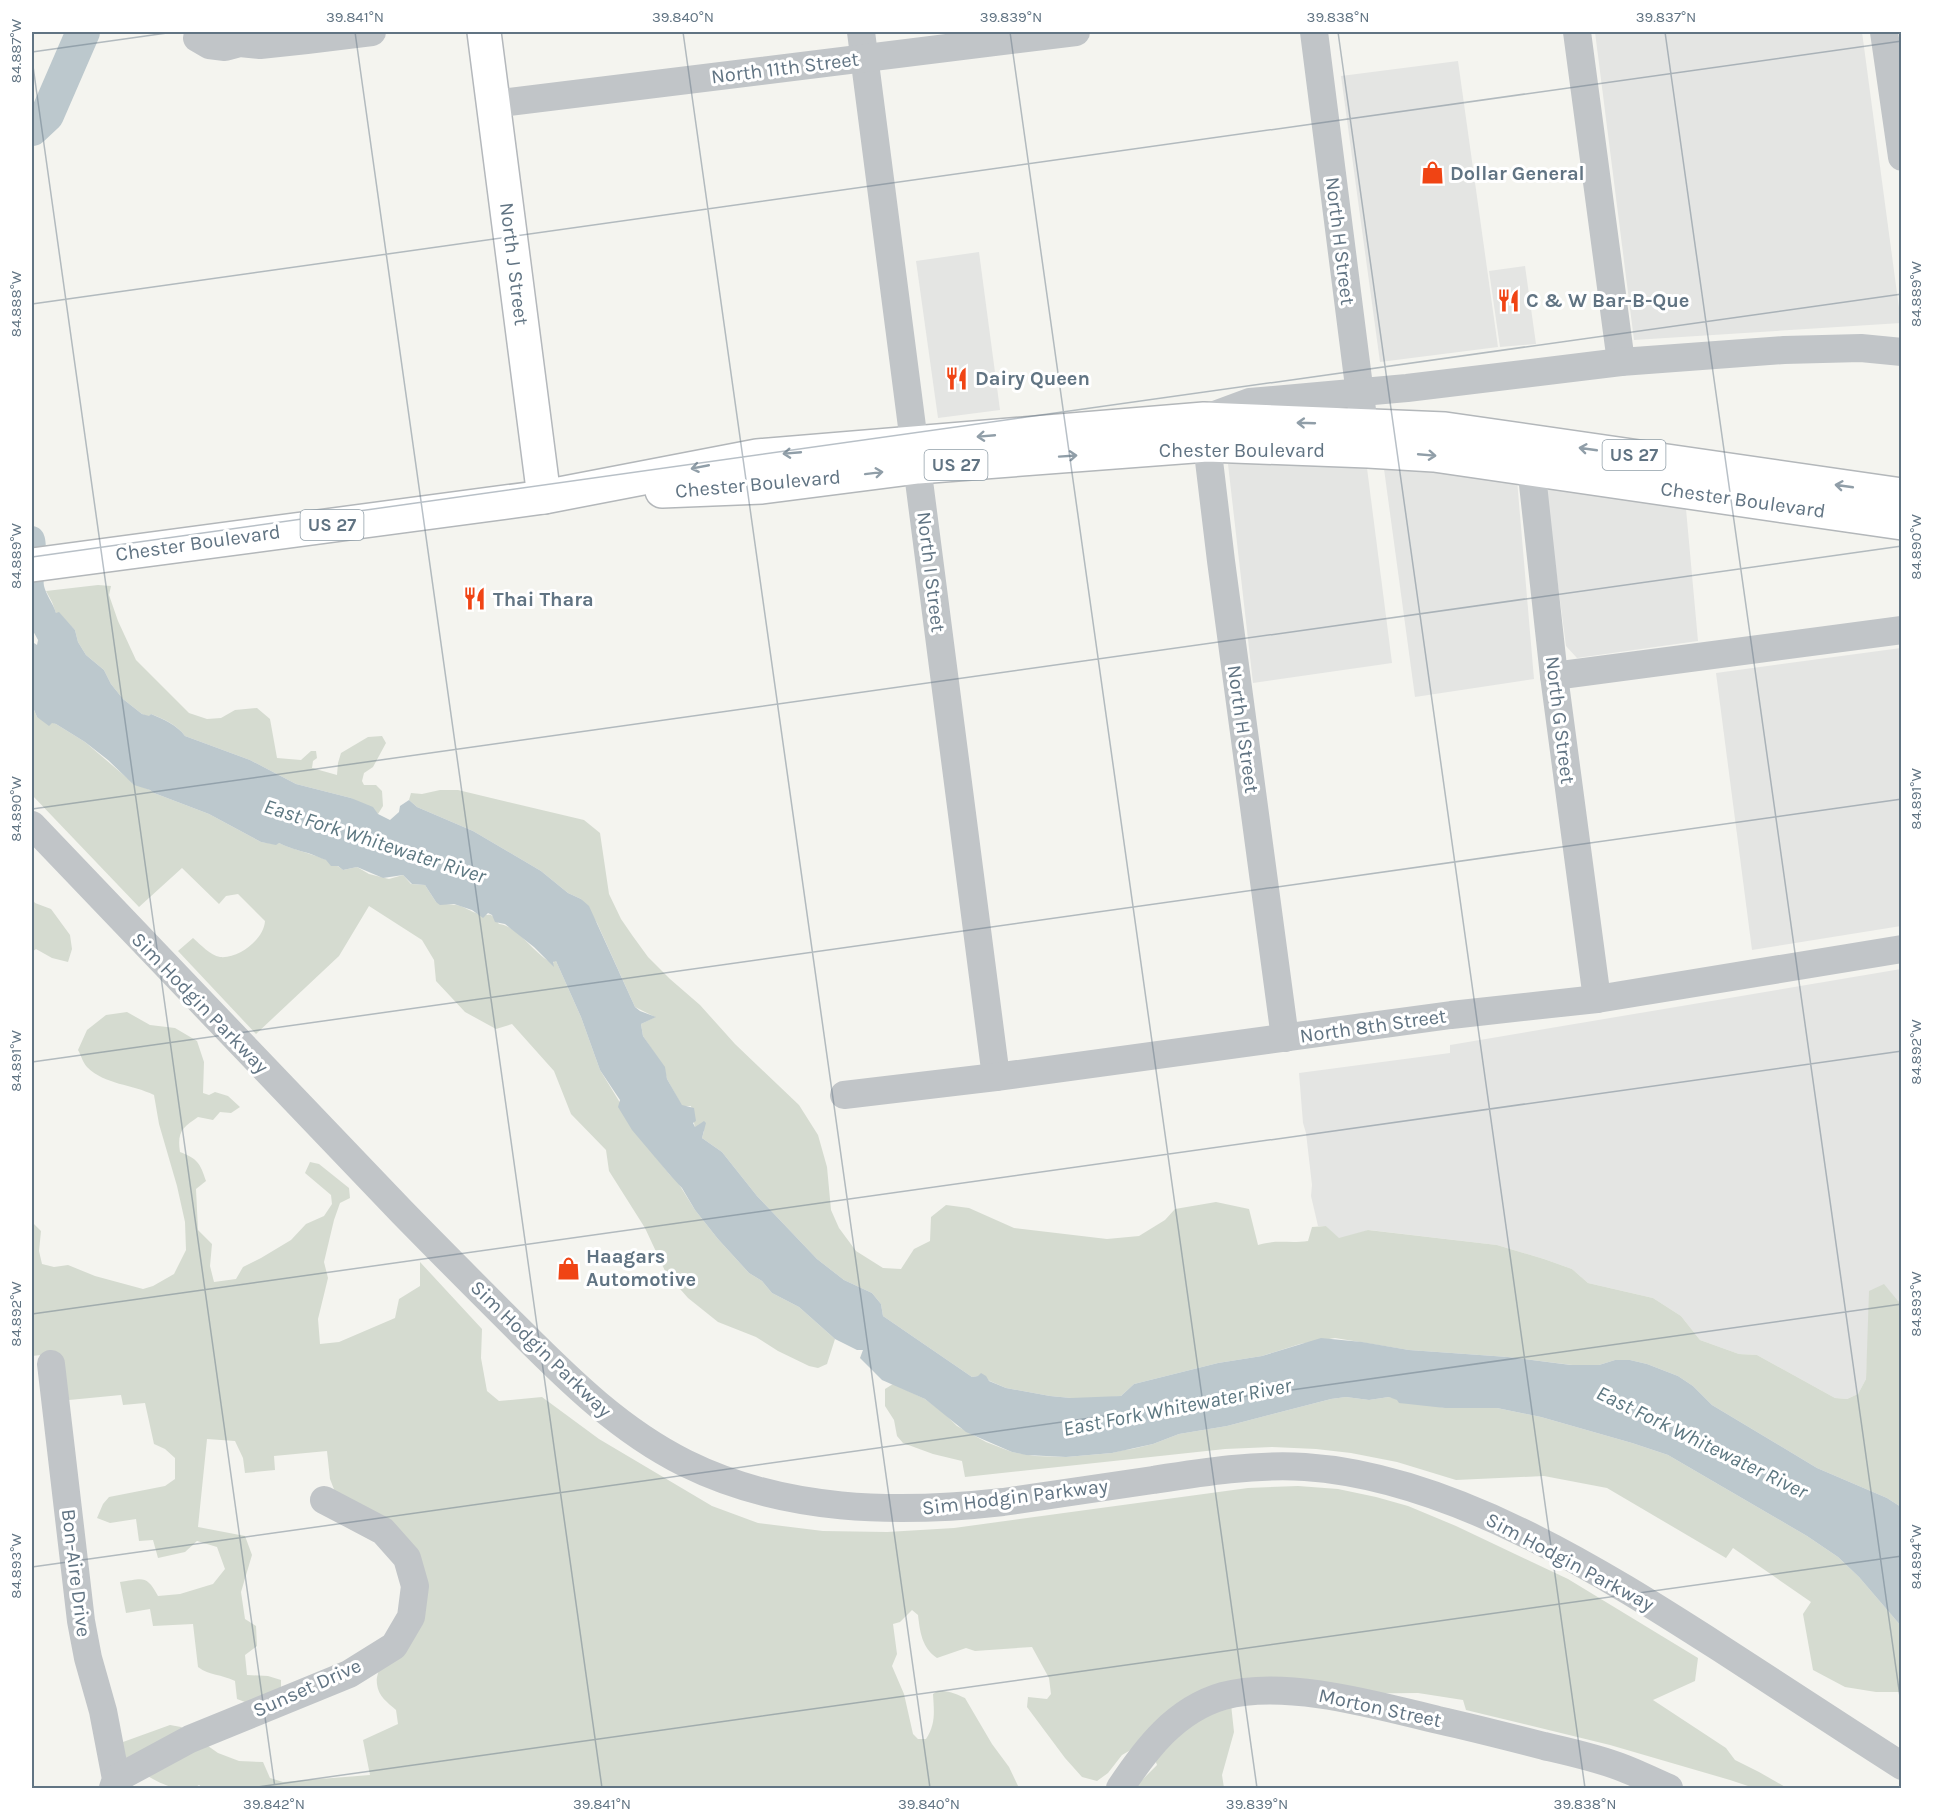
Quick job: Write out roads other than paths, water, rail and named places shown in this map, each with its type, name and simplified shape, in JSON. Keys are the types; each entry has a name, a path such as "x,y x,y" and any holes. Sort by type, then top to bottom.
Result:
{"main road":[{"name":"North J Street","path":"484,32 544,497"},
{"name":"Chester Boulevard","path":"32,565 544,497 762,487 916,455 1205,432 1367,438 1434,455 1529,454 1902,495"},
{"name":"Chester Boulevard","path":"1529,454 1902,523"}],"street":[{"path":"197,38 209,45 225,47 372,32"},
{"name":"North 11th Street","path":"493,104 863,45 1076,32"},
{"name":"North H Street","path":"1314,32 1358,391 1367,438"},
{"path":"1577,32 1621,362"},
{"path":"1884,32 1902,158"},
{"name":"North I Street","path":"863,45 996,1077"},
{"name":"Chester Boulevard","path":"1205,432 1250,402 1407,388 1621,362 1784,350 1861,348 1902,352"},
{"name":"North H Street","path":"1205,432 1285,1038"},
{"name":"North G Street","path":"1529,454 1554,676 1597,999"},
{"path":"1554,676 1902,630"},
{"name":"Sim Hodgin Parkway","path":"32,825 447,1259 568,1379 624,1426 687,1464 732,1481 789,1497 840,1506 895,1509 1003,1502 1239,1468 1305,1467 1367,1476 1467,1509 1596,1571 1902,1766"},
{"name":"North 8th Street","path":"844,1095 996,1077 1451,1015 1597,999 1902,949"},
{"name":"Bon-Aire Drive","path":"51,1364 81,1621 88,1658 103,1711 115,1784"},
{"name":"Sunset Drive","path":"115,1784 190,1738 349,1674 394,1646 411,1617 415,1586 407,1558 383,1531 324,1500"},
{"name":"Morton Street","path":"1120,1788 1163,1731 1174,1722 1221,1697 1273,1691 1338,1698 1389,1708 1569,1752 1623,1768 1669,1788"}],"water":[{"path":"32,526 39,528 44,534 46,551 44,586 56,613 59,612 75,630 78,642 86,655 104,670 111,684 123,699 142,714 149,716 151,714 160,718 185,736 250,760 296,784 351,798 373,807 378,814 390,820 399,812 400,806 409,800 417,807 473,831 541,871 568,893 589,906 635,1007 656,1017 641,1024 643,1036 665,1067 667,1079 682,1105 694,1108 695,1127 704,1121 706,1123 702,1138 722,1152 757,1196 817,1259 844,1280 872,1293 881,1304 883,1316 972,1377 981,1373 989,1381 1006,1388 1050,1396 1071,1398 1121,1396 1134,1384 1218,1363 1262,1356 1321,1338 1409,1350 1508,1357 1571,1365 1599,1365 1615,1360 1630,1360 1647,1364 1678,1376 1693,1386 1712,1405 1817,1468 1887,1498 1901,1507 1901,1626 1859,1577 1838,1557 1807,1536 1668,1455 1541,1417 1497,1408 1445,1408 1399,1403 1389,1397 1369,1400 1346,1397 1227,1426 1179,1434 1153,1444 1112,1453 1066,1457 1012,1452 966,1432 925,1399 882,1380 860,1358 863,1350 857,1350 835,1339 799,1307 772,1293 762,1281 749,1273 718,1239 695,1210 682,1188 632,1130 618,1107 620,1100 600,1070 581,1017 556,961 553,962 554,967 534,947 505,924 495,922 492,915 488,913 483,918 472,910 454,904 440,905 425,885 412,884 403,875 383,878 357,867 343,870 338,866 331,866 326,860 279,843 276,845 261,842 209,814 134,785 85,742 56,724 52,723 49,726 37,717 32,705 32,645 34,643 37,645 38,640 32,629"}],"waterway":[{"name":"East Fork Whitewater River","path":"32,129 47,115 83,32"}],"place":[{"name":"Dollar General","path":"1432,173"},
{"name":"C & W Bar-B-Que","path":"1508,300"},
{"name":"Dairy Queen","path":"957,378"},
{"name":"Thai Thara","path":"475,599"},
{"name":"Haagars Automotive","path":"568,1268"}]}
